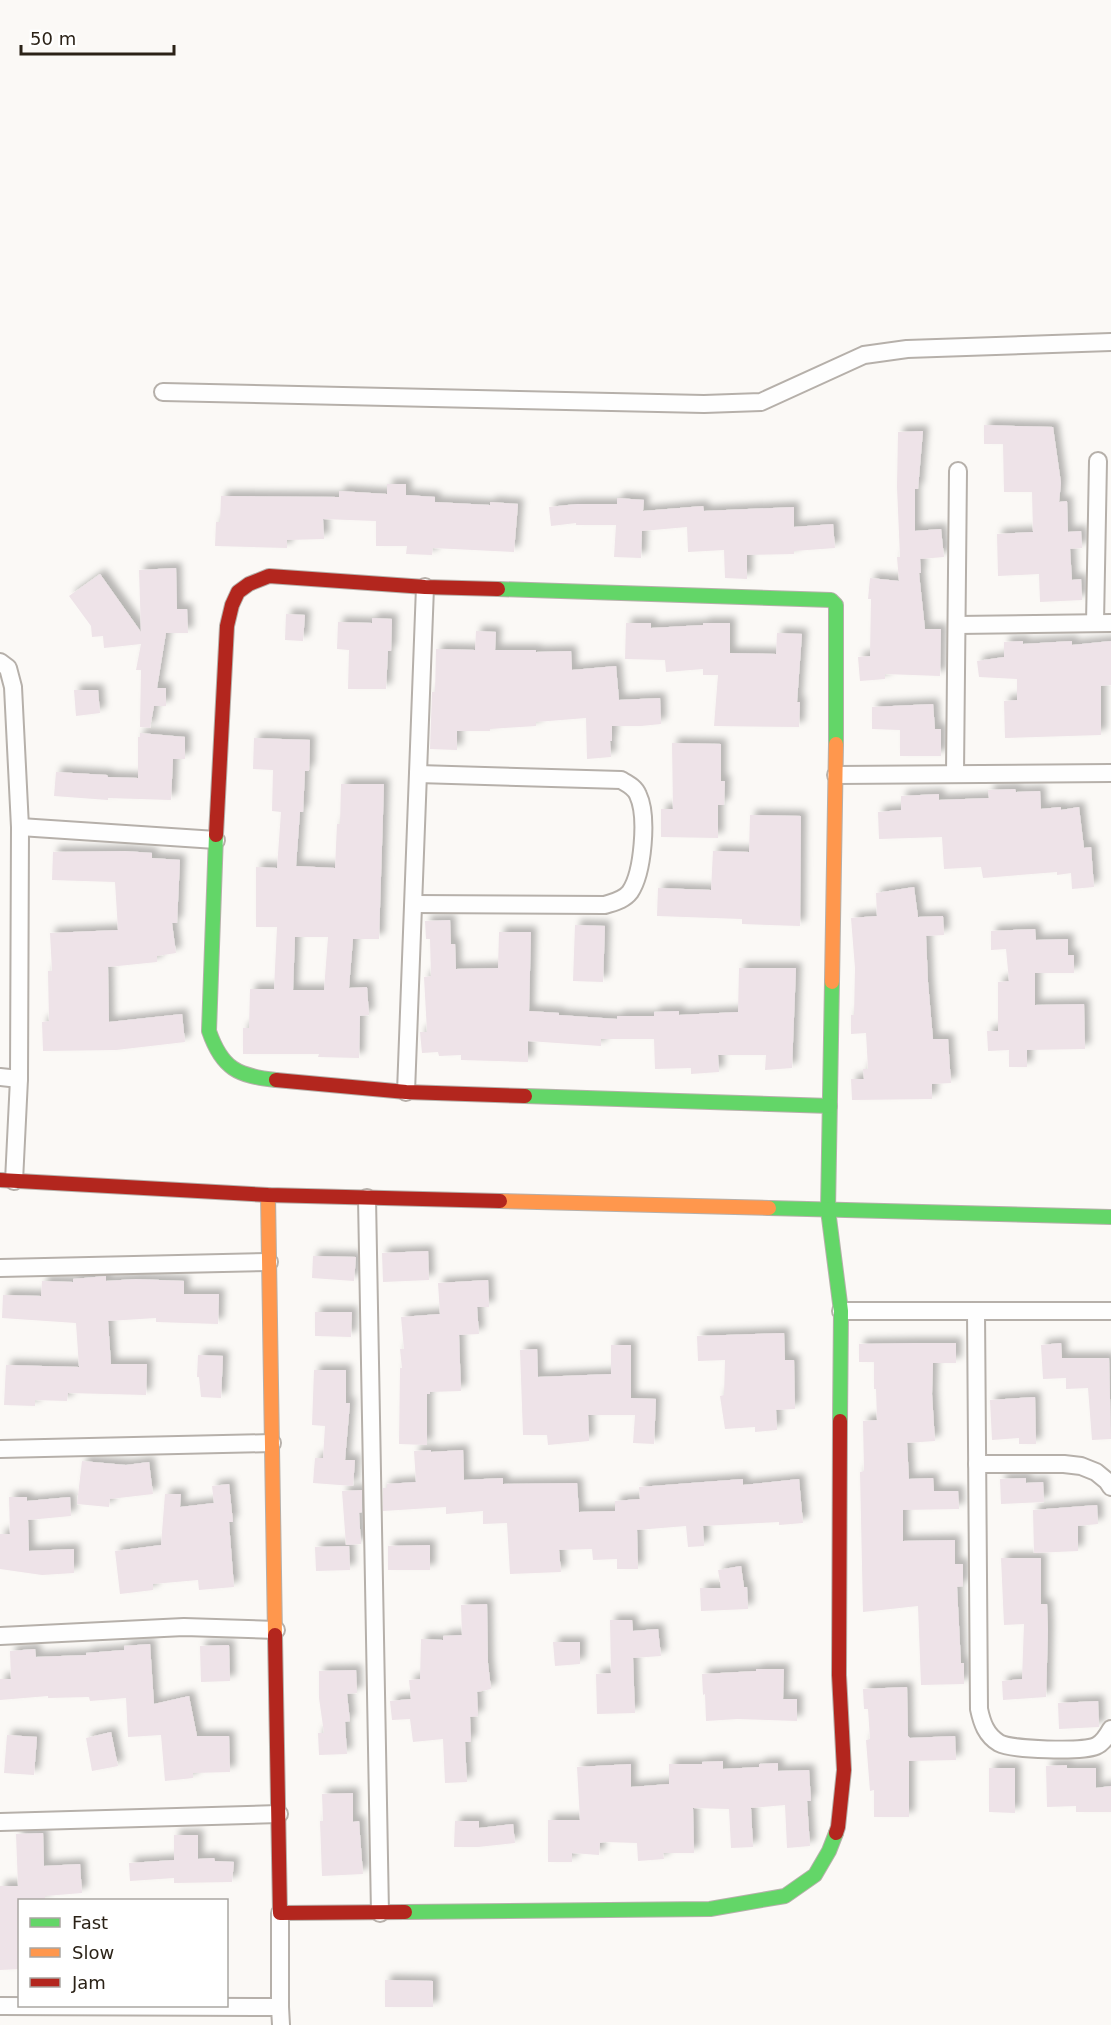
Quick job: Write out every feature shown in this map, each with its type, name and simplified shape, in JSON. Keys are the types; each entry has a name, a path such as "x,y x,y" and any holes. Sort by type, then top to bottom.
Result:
{"street":[{"path":"163,392 704,404 761,402 864,356 907,349 1111,342"},
{"path":"957,625 1103,623 1098,461"},
{"path":"955,774 958,471"},
{"path":"280,1913 710,1909 785,1896 815,1875 829,1851 838,1827 844,1770 839,1675 841,1311 828,1210 830,1106 836,776 836,606 831,600 425,587 269,576 248,584 235,594 227,626 209,1031 215,1049 224,1062 249,1077 406,1092 830,1106"},
{"path":"406,1092 425,587"},
{"path":"0,662 8,668 13,687 20,827 19,1079 7,1180 268,1195 1111,1217"},
{"path":"836,776 1111,773"},
{"path":"414,904 605,905 629,893 638,875 644,841 639,797 635,789 621,780 418,774"},
{"path":"20,827 216,840"},
{"path":"0,1077 19,1079"},
{"path":"268,1195 281,2025"},
{"path":"367,1198 380,1913"},
{"path":"0,1268 269,1262"},
{"path":"841,1311 1111,1311"},
{"path":"976,1311 978,1709 982,1724 990,1736 1001,1744 1015,1749 1084,1749 1096,1746 1103,1741 1111,1729"},
{"path":"0,1449 272,1443"},
{"path":"977,1464 1081,1466 1096,1472 1111,1487"},
{"path":"0,1636 184,1627 276,1630"},
{"path":"0,1822 279,1814"},
{"path":"0,2006 18,2006"},
{"path":"228,2007 280,2007"}],"building":[{"path":"984,425 1053,427 1061,483 1059,502 1067,501 1068,532 1081,531 1082,548 1070,549 1072,580 1081,579 1082,600 1040,602 1039,574 998,576 997,534 1033,532 1032,492 1004,492 1003,444 984,444"},
{"path":"923,431 918,489 915,489 915,531 941,529 944,557 920,559 921,573 919,573 925,629 941,629 940,676 885,674 885,679 860,681 858,657 870,656 871,599 868,599 870,578 899,581 897,557 900,557 897,487 898,432"},
{"path":"387,484 406,484 406,495 435,497 435,502 518,504 514,552 433,548 432,555 406,554 407,546 376,546 376,521 323,519 324,539 287,540 287,548 215,546 216,522 220,522 221,496 339,497 339,491 387,494"},
{"path":"617,498 644,500 643,511 703,506 704,511 794,507 794,527 833,524 835,548 794,551 794,554 747,555 747,579 725,578 724,550 688,552 687,527 642,531 641,558 614,557 616,525 576,525 576,523 551,526 549,507 617,504"},
{"path":"176,568 177,609 187,609 188,633 166,633 157,688 166,688 166,706 154,706 150,728 140,727 141,670 136,670 141,644 104,648 103,636 92,637 91,626 69,596 100,574 141,632 139,570"},
{"path":"286,614 305,615 303,641 285,640"},
{"path":"372,618 392,619 386,689 348,689 349,650 337,649 338,622 372,623"},
{"path":"626,623 651,623 651,628 730,623 730,653 776,654 777,633 802,634 797,702 800,702 799,727 714,726 718,675 703,675 703,669 666,672 665,660 625,659"},
{"path":"476,631 496,632 495,650 571,651 572,670 616,666 619,700 660,698 661,724 612,726 611,757 587,759 586,718 536,722 536,726 490,729 490,731 457,731 457,750 430,749 436,649 475,650"},
{"path":"1023,641 1023,644 1072,641 1072,645 1111,641 1111,685 1101,686 1101,735 1005,738 1004,701 1017,700 1017,679 979,677 977,661 1004,657 1004,642"},
{"path":"74,690 98,690 100,713 76,716"},
{"path":"933,704 935,729 941,729 941,756 900,756 900,730 872,729 872,707"},
{"path":"140,733 185,737 185,759 173,759 171,800 108,798 108,800 54,796 56,772 138,778 138,737"},
{"path":"254,738 310,740 309,771 305,771 303,812 300,812 296,866 335,868 337,824 340,824 341,784 384,784 379,939 353,939 349,988 367,987 369,1015 360,1016 359,1058 318,1057 319,1054 243,1054 243,1028 249,1028 250,989 274,989 277,927 256,927 256,867 277,868 281,812 272,811 273,770 253,769","holes":["295,937 328,937 324,990 293,990"]},
{"path":"672,743 721,744 721,781 725,781 724,805 718,805 718,838 661,837 661,809 673,809"},
{"path":"1015,789 1016,792 1040,791 1041,809 1061,807 1061,810 1079,807 1084,848 1091,847 1094,887 1072,889 1071,873 983,878 981,867 944,869 942,837 879,839 878,812 901,810 901,796 939,794 939,800 989,798 988,790"},
{"path":"750,815 801,816 800,926 742,924 742,919 657,916 658,888 711,890 713,851 749,852"},
{"path":"53,852 152,853 152,858 180,860 177,923 172,923 176,953 157,956 157,962 108,967 109,1022 182,1014 185,1042 116,1050 43,1051 42,1022 49,1021 48,971 52,971 50,933 118,930 115,882 52,880"},
{"path":"914,887 918,917 943,916 944,935 926,936 928,982 933,1039 948,1039 951,1083 932,1084 932,1099 852,1100 851,1079 864,1079 863,1069 868,1069 866,1033 851,1034 851,1015 854,1015 855,968 851,918 877,916 876,893"},
{"path":"450,920 451,944 455,944 456,969 498,968 499,932 531,932 529,1011 617,1019 617,1016 654,1016 654,1012 679,1011 679,1015 738,1012 739,968 796,968 792,1068 765,1070 766,1055 718,1055 719,1072 691,1074 691,1068 655,1069 654,1039 601,1039 601,1046 528,1041 528,1062 461,1060 461,1055 439,1056 438,1052 422,1053 420,1032 427,1032 424,977 431,976 430,939 426,939 425,921"},
{"path":"575,925 605,926 603,982 573,981"},
{"path":"1035,929 1036,940 1068,939 1068,955 1074,955 1074,973 1035,973 1035,1005 1084,1004 1085,1049 1027,1050 1027,1067 1009,1067 1009,1050 988,1051 987,1031 998,1031 998,982 1009,981 1006,949 991,950 991,931"},
{"path":"428,1251 429,1280 383,1282 382,1253"},
{"path":"313,1256 356,1257 354,1281 312,1278"},
{"path":"106,1276 106,1281 136,1279 184,1281 184,1294 219,1294 218,1324 156,1322 156,1318 108,1321 111,1364 147,1364 146,1395 68,1393 67,1401 35,1400 35,1406 4,1405 6,1365 79,1367 76,1323 2,1318 3,1295 41,1296 42,1281 73,1282 73,1279"},
{"path":"488,1280 489,1307 477,1307 479,1334 459,1335 461,1391 427,1394 427,1445 399,1444 400,1368 402,1368 400,1349 404,1349 401,1317 440,1314 438,1283"},
{"path":"315,1312 352,1312 351,1337 315,1336"},
{"path":"784,1333 785,1360 794,1360 795,1409 776,1410 777,1430 755,1432 755,1427 725,1429 720,1396 724,1395 725,1360 698,1361 697,1336"},
{"path":"956,1343 956,1363 933,1363 935,1441 907,1443 909,1479 933,1478 934,1491 958,1491 959,1509 903,1510 903,1541 955,1540 955,1564 963,1564 963,1586 957,1587 964,1684 921,1685 918,1606 863,1612 860,1472 864,1471 863,1421 877,1420 874,1362 859,1362 859,1344"},
{"path":"1061,1343 1062,1358 1109,1358 1111,1439 1092,1440 1088,1388 1066,1389 1066,1378 1043,1379 1041,1345"},
{"path":"611,1345 631,1345 631,1398 656,1399 654,1444 633,1443 635,1415 588,1415 589,1441 548,1445 547,1435 523,1435 520,1350 537,1349 538,1377 611,1374"},
{"path":"198,1355 223,1356 221,1398 201,1397 199,1377 197,1377"},
{"path":"314,1370 346,1370 346,1403 350,1403 345,1460 355,1460 353,1486 313,1483 315,1458 323,1458 325,1426 312,1425"},
{"path":"1035,1397 1036,1444 1019,1444 1019,1438 992,1440 990,1400"},
{"path":"431,1450 431,1452 463,1450 464,1480 503,1478 503,1484 577,1483 579,1512 615,1511 615,1501 640,1499 639,1487 743,1479 743,1485 799,1479 803,1523 703,1526 704,1546 688,1547 686,1526 637,1530 638,1569 617,1569 617,1559 593,1560 592,1549 559,1550 561,1572 510,1574 507,1523 483,1524 483,1511 446,1514 446,1507 383,1511 383,1488 387,1488 387,1484 416,1482 414,1451"},
{"path":"82,1461 126,1465 149,1462 153,1494 110,1499 109,1507 77,1504"},
{"path":"1026,1478 1026,1483 1043,1482 1044,1502 1001,1504 1000,1479"},
{"path":"229,1484 233,1522 229,1522 234,1587 199,1590 198,1580 153,1584 153,1590 120,1594 115,1551 161,1545 165,1494 181,1494 180,1507 214,1503 212,1486"},
{"path":"362,1490 362,1512 359,1513 361,1544 346,1545 342,1491"},
{"path":"9,1497 27,1497 27,1501 70,1497 71,1516 28,1520 29,1551 74,1549 74,1573 42,1575 0,1569 0,1534 10,1534"},
{"path":"1097,1505 1098,1524 1078,1526 1078,1551 1034,1553 1033,1510"},
{"path":"430,1545 430,1570 388,1570 388,1546"},
{"path":"349,1546 350,1570 316,1571 315,1547"},
{"path":"1001,1558 1041,1558 1041,1604 1047,1604 1048,1630 1046,1697 1003,1700 1002,1681 1022,1679 1024,1624 1004,1625"},
{"path":"741,1566 744,1587 747,1587 748,1609 701,1611 700,1588 721,1588 718,1570"},
{"path":"487,1604 491,1689 477,1692 478,1716 470,1717 471,1742 465,1742 467,1782 445,1783 443,1739 413,1742 410,1719 392,1720 390,1701 411,1699 409,1680 420,1679 421,1639 443,1640 443,1636 462,1635 461,1605"},
{"path":"610,1620 632,1620 633,1631 658,1629 661,1656 633,1658 635,1713 597,1714 596,1674 611,1673"},
{"path":"553,1642 580,1642 580,1664 555,1666"},
{"path":"150,1644 154,1704 189,1696 197,1736 229,1736 230,1772 193,1773 193,1778 165,1781 161,1735 128,1737 126,1698 90,1701 89,1697 48,1698 48,1696 0,1700 0,1679 11,1679 10,1651 35,1649 36,1657 86,1655 86,1653 124,1650 124,1646"},
{"path":"229,1645 230,1681 201,1682 200,1646"},
{"path":"756,1669 784,1669 783,1699 797,1699 797,1721 737,1719 706,1721 702,1674 756,1671"},
{"path":"356,1670 357,1693 347,1694 350,1721 345,1722 347,1754 319,1755 318,1733 324,1733 319,1698 319,1671"},
{"path":"907,1687 908,1736 910,1738 955,1736 956,1760 909,1761 909,1817 874,1817 874,1790 870,1791 866,1740 870,1739 868,1709 864,1709 863,1689"},
{"path":"1098,1701 1099,1727 1059,1729 1058,1703"},
{"path":"111,1732 118,1766 92,1771 86,1738"},
{"path":"7,1735 37,1737 34,1775 4,1773"},
{"path":"723,1761 723,1769 759,1767 759,1764 778,1763 778,1771 809,1770 811,1801 807,1801 810,1846 787,1848 785,1805 751,1808 753,1847 731,1848 729,1809 693,1808 694,1853 663,1853 664,1859 638,1861 637,1843 605,1842 600,1843 599,1855 572,1853 572,1862 548,1862 548,1820 580,1820 577,1767 631,1764 631,1787 669,1784 669,1764 702,1764 702,1762"},
{"path":"1067,1765 1067,1768 1096,1768 1096,1788 1111,1786 1111,1812 1076,1812 1076,1806 1047,1807 1046,1766"},
{"path":"989,1768 1015,1768 1015,1813 989,1812"},
{"path":"353,1793 353,1822 359,1821 363,1874 322,1876 320,1821 323,1821 322,1794"},
{"path":"455,1821 479,1821 479,1828 513,1824 515,1843 454,1847"},
{"path":"43,1833 44,1866 80,1864 82,1893 45,1896 45,1899 18,1899 18,1969 0,1970 0,1886 18,1886 16,1834"},
{"path":"174,1835 198,1835 198,1859 214,1858 215,1861 234,1862 232,1882 174,1883 174,1878 130,1881 129,1863 174,1860"},
{"path":"385,1980 433,1981 433,2007 385,2007"}],"traffic: fast":[{"path":"498,589 831,600 836,605 836,744"},
{"path":"216,835 209,1031 220,1054 233,1068 251,1076 276,1080"},
{"path":"832,982 828,1210 841,1311 840,1421"},
{"path":"525,1096 830,1106"},
{"path":"769,1208 1111,1217"},
{"path":"405,1912 710,1909 785,1896 815,1875 836,1833"}],"traffic: slow":[{"path":"832,982 836,744"},
{"path":"268,1195 275,1635"},
{"path":"500,1201 769,1208"}],"traffic: jam":[{"path":"216,835 227,626 238,592 249,584 269,576 425,587 498,589"},
{"path":"276,1080 406,1092 525,1096"},
{"path":"0,1180 268,1195 500,1201"},
{"path":"836,1833 844,1770 839,1675 840,1421"},
{"path":"275,1635 280,1913 405,1912"}]}
